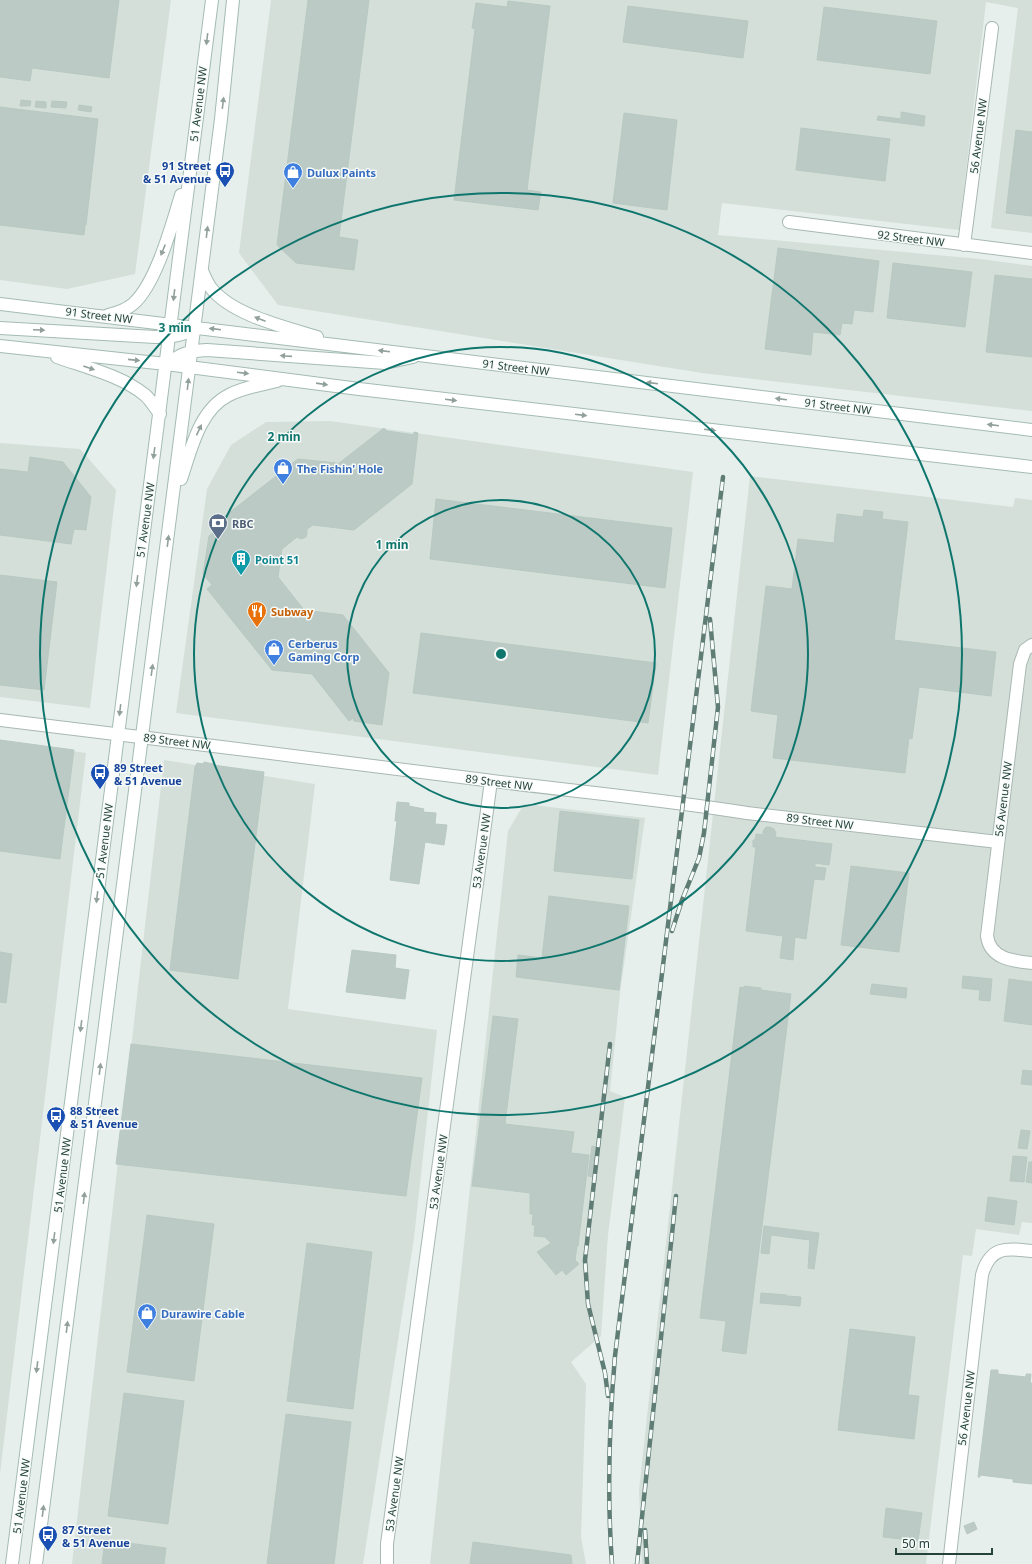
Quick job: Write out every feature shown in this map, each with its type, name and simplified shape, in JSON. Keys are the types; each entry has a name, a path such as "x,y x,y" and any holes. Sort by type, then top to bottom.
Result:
{"main road":[{"name":"51 Avenue NW","path":"12,1564 212,0"},
{"path":"36,1564 223,107 233,0"},
{"name":"56 Avenue NW","path":"964,245 992,28"},
{"path":"105,316 121,312 129,307 139,298 146,288 158,263 168,236 192,160"},
{"name":"92 Street NW","path":"789,222 1032,253"},
{"path":"202,271 210,287 215,292 226,301 248,313 264,320 351,347"},
{"name":"91 Street NW","path":"0,304 1032,430"},
{"path":"0,328 168,336 188,332 195,327"},
{"path":"0,346 166,364 359,389 1032,468"},
{"path":"39,350 103,373 130,386 144,394 160,414"},
{"path":"166,364 183,353 208,350 385,363 422,356"},
{"path":"172,506 193,443 202,423 212,409 223,399 243,389 284,379"},
{"name":"56 Avenue NW","path":"1030,646 1025,650 1020,664 987,936 988,942 995,952 1007,960 1032,963"},
{"name":"89 Street NW","path":"0,720 998,842"},
{"name":"53 Avenue NW","path":"387,1564 388,1537 491,781"},
{"name":"56 Avenue NW","path":"949,1564 982,1275 988,1261 999,1251 1008,1248 1032,1251"}],"shaded area":[{"path":"0,0 171,0 135,274 67,289 0,280"},
{"path":"271,0 1032,0 1032,233 991,228 1018,8 986,2 959,230 722,203 718,235 980,259 1032,266 1032,411 702,373 278,305 239,253"},
{"path":"330,421 693,472 658,775 176,713 207,489 231,445 266,422"},
{"path":"0,443 80,449 116,490 90,708 0,697"},
{"path":"750,476 1013,507 1015,498 1032,500 1032,1223 1022,1222 1019,1235 976,1229 972,1256 963,1255 926,1564 642,1564 639,1490"},
{"path":"0,741 86,753 0,1474"},
{"path":"164,760 315,784 288,1009 437,1030 414,1238 363,1564 72,1564"},
{"path":"524,804 645,818 620,993 610,1091 625,1097 608,1235 601,1336 571,1362 586,1384 581,1537 586,1564 430,1564 508,831"}],"building":[{"path":"0,0 119,0 109,78 32,68 30,81 0,77"},
{"path":"308,0 369,0 339,237 358,240 354,270 296,263 277,245"},
{"path":"508,1 550,6 527,190 541,192 538,210 454,200 475,29 472,28 476,3 507,7"},
{"path":"628,6 748,21 743,58 623,42"},
{"path":"824,7 937,21 930,74 817,60"},
{"path":"21,100 31,101 30,106 20,106"},
{"path":"36,101 46,102 46,108 35,107"},
{"path":"52,101 67,102 66,108 51,107"},
{"path":"79,105 92,107 91,112 78,110"},
{"path":"0,107 98,119 84,235 0,225"},
{"path":"901,112 925,116 924,126 877,120 878,116 901,119"},
{"path":"624,113 677,120 667,210 613,203"},
{"path":"801,128 890,139 885,181 796,170"},
{"path":"1016,130 1032,132 1032,216 1006,213"},
{"path":"778,248 879,261 873,312 854,310 852,324 842,323 840,335 813,332 811,355 765,349"},
{"path":"893,263 972,272 965,327 887,318"},
{"path":"995,275 1032,279 1032,357 986,352"},
{"name":"Point 51","path":"384,428 387,431 414,435 414,432 418,433 412,484 354,530 313,525 307,529 306,537 301,539 297,537 282,549 278,577 304,610 343,615 389,673 382,725 354,721 353,718 349,721 312,674 272,670 207,589 212,585 203,574 209,536 219,528 216,523 298,459 338,464"},
{"path":"30,457 63,462 91,497 86,530 74,529 71,544 0,535 0,469 28,472"},
{"path":"436,499 672,528 665,588 430,559"},
{"path":"864,510 883,512 882,519 908,522 894,640 996,652 991,696 919,687 912,739 909,738 905,773 773,758 778,715 751,711 766,586 792,589 798,539 834,543 837,514 863,517"},
{"path":"0,575 57,582 44,690 0,685"},
{"path":"421,633 656,663 648,723 413,693"},
{"path":"0,740 74,750 60,859 0,851"},
{"path":"204,762 213,765 264,772 238,979 170,970 195,767 197,763 203,764"},
{"path":"397,802 409,803 409,806 424,809 423,812 436,813 435,824 447,825 444,845 425,842 419,884 390,880 397,821 395,821"},
{"path":"560,811 639,820 632,879 554,871"},
{"path":"766,827 774,829 776,833 775,837 832,844 829,865 815,863 815,867 826,868 824,880 814,879 806,939 795,937 793,960 780,958 783,936 746,931 756,847 753,847 753,840 755,840 756,834 763,835 763,831"},
{"path":"851,866 909,873 899,952 841,945"},
{"path":"549,896 629,906 619,990 516,977 518,955 542,958"},
{"path":"352,950 396,955 395,968 409,970 405,999 346,992"},
{"path":"0,952 12,954 6,1003 0,1002"},
{"path":"963,976 992,979 990,1001 979,1000 980,990 962,988"},
{"path":"1009,979 1032,982 1032,1025 1004,1021"},
{"path":"872,984 907,988 906,998 870,994"},
{"path":"744,986 791,994 746,1354 722,1351 726,1321 700,1318 740,987 744,988"},
{"path":"493,1016 518,1019 505,1124 574,1132 571,1153 589,1155 575,1260 579,1264 566,1275 562,1270 556,1275 537,1252 551,1243 545,1237 534,1236 535,1225 532,1225 533,1214 530,1214 530,1193 472,1186"},
{"path":"131,1044 422,1078 406,1196 116,1164"},
{"path":"1023,1070 1032,1071 1032,1085 1021,1084"},
{"path":"1021,1130 1030,1131 1027,1149 1018,1148"},
{"path":"592,1146 598,1147 594,1177 588,1176"},
{"path":"1013,1156 1027,1157 1024,1182 1010,1181"},
{"path":"1029,1162 1032,1162 1032,1183 1026,1182"},
{"path":"988,1197 1017,1201 1014,1225 985,1221"},
{"path":"147,1215 214,1224 194,1381 127,1372"},
{"path":"764,1226 819,1233 814,1269 808,1268 810,1240 771,1235 769,1254 761,1253"},
{"path":"307,1243 372,1252 353,1409 287,1401"},
{"path":"761,1293 787,1295 786,1305 760,1303"},
{"path":"788,1296 801,1297 800,1306 787,1305"},
{"path":"850,1329 915,1337 908,1395 919,1396 914,1439 838,1430"},
{"path":"991,1370 998,1370 998,1374 1026,1377 1026,1374 1031,1374 1032,1484 1013,1482 1013,1479 980,1475 980,1477 978,1477"},
{"path":"124,1393 184,1401 168,1524 108,1516"},
{"path":"286,1414 351,1422 334,1564 267,1564"},
{"path":"886,1508 922,1513 918,1541 883,1537"},
{"path":"974,1522 977,1529 967,1534 964,1526"},
{"path":"105,1540 166,1548 164,1564 102,1564"},
{"path":"473,1542 571,1555 572,1564 470,1564"}],"railway":[{"path":"612,1564 610,1538 609,1460 615,1356 723,477"},
{"path":"672,931 682,900 699,858 704,833 718,707 710,619"},
{"path":"608,1396 605,1373 588,1304 585,1260 610,1044"},
{"path":"637,1564 676,1196"},
{"path":"645,1530 647,1564"}],"place":[{"name":"91 Street & 51 Avenue","path":"225,188"},
{"name":"Dulux Paints","path":"293,189"},
{"name":"The Fishin' Hole","path":"283,485"},
{"name":"RBC","path":"218,540"},
{"name":"Point 51","path":"241,576"},
{"name":"Subway","path":"257,628"},
{"name":"Cerberus Gaming Corp","path":"274,666"},
{"name":"89 Street & 51 Avenue","path":"100,790"},
{"name":"88 Street & 51 Avenue","path":"56,1133"},
{"name":"Durawire Cable","path":"147,1330"},
{"name":"87 Street & 51 Avenue","path":"48,1552"}]}
